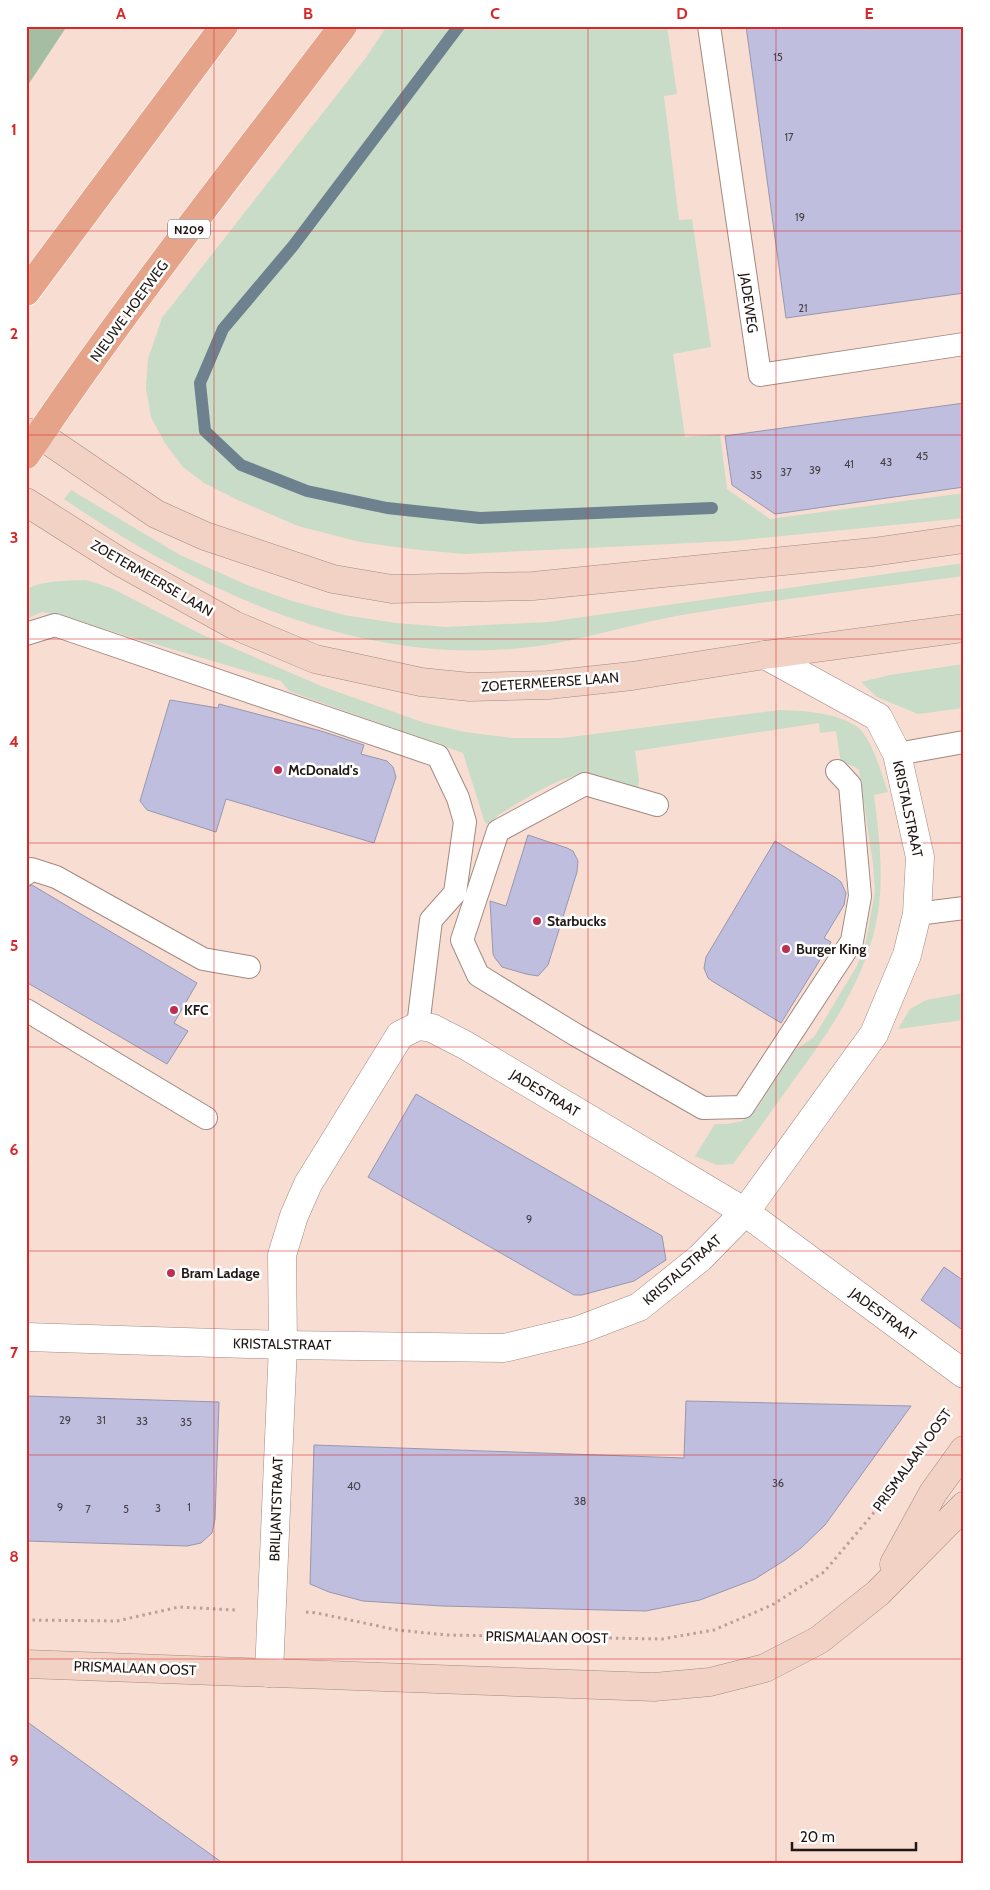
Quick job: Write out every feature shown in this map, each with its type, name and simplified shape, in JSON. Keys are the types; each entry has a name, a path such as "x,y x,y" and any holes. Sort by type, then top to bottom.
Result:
{"main road":[{"path":"26,292 224,26"},
{"name":"NIEUWE HOEFWEG","path":"31,441 231,171 343,26"}],"street":[{"path":"31,441 156,514 205,536 333,579 392,589 532,586 873,552 964,539"},
{"name":"ZOETERMEERSE LAAN","path":"26,502 122,563 234,625 315,659 421,682 470,687 548,685 632,676 765,655 964,628"},
{"name":"KRISTALSTRAAT","path":"26,1337 283,1345 504,1348 579,1330 639,1307 700,1258 745,1212 874,1034 907,955 918,914 920,857 897,754 878,717 765,655"},
{"path":"283,1345 282,1256 294,1216 308,1184 400,1035 418,1026"},
{"name":"JADESTRAAT","path":"418,1026 432,1028 465,1045 745,1212 964,1374"},
{"name":"BRILJANTSTRAAT","path":"269,1673 283,1345"},
{"name":"PRISMALAAN OOST","path":"878,1592 934,1493 964,1450"},
{"name":"PRISMALAAN OOST","path":"26,1664 654,1687 710,1682 764,1668 819,1640 878,1592 964,1506"}],"lane":[{"name":"JADEWEG","path":"709,26 760,375 964,344"},
{"path":"26,634 56,625 438,756 458,798 465,822 455,892 431,920 418,1026"},
{"path":"897,754 964,742"},
{"path":"657,805 585,784 498,831 462,940 478,975 576,1035 703,1108 743,1107 852,941 860,896 850,785 837,771"},
{"path":"26,874 31,869 56,877 203,959 250,968"},
{"path":"918,914 964,908"},
{"path":"26,1010 206,1118"}],"path":[{"name":"PRISMALAAN OOST","path":"935,1428 952,1404"},
{"name":"PRISMALAAN OOST","path":"26,1620 117,1621 179,1608 317,1612 397,1630 447,1635 662,1639 714,1630 772,1605 824,1572 872,1515 895,1483"}],"green space":[{"path":"26,26 67,26 26,88"},
{"path":"387,26 667,26 677,94 664,96 679,220 692,219 711,347 673,354 685,437 720,434 727,489 770,519 964,493 964,518 732,541 464,554 360,542 298,526 204,483 183,467 165,443 151,417 146,388 148,359 162,318 365,59"},
{"path":"71,490 180,555 247,585 292,601 344,615 396,623 446,627 548,622 964,563 964,576 688,614 545,645 480,650 416,647 353,636 292,618 232,595 174,566 118,534 64,499"},
{"path":"86,580 111,588 201,634 321,686 425,723 465,732 512,738 563,738 780,710 829,715 856,726 871,747 888,792 874,795 879,839 881,884 873,937 856,981 834,1022 733,1164 717,1165 695,1156 715,1124 742,1121 757,1109 795,1050 814,1037 857,966 866,941 875,892 873,864 859,770 853,766 841,763 836,731 820,733 819,723 635,751 639,780 638,788 597,775 585,774 572,777 546,787 498,815 491,825 485,823 463,753 289,691 281,681 56,615 42,612 26,619 26,589 48,582"},
{"path":"964,664 964,708 918,714 877,697 861,682 890,675"},
{"path":"964,993 964,1020 898,1029 910,1009 926,1000"}],"building":[{"path":"746,26 964,26 964,293 786,318"},
{"path":"964,403 964,487 775,514 732,485 725,436"},
{"path":"170,700 218,708 219,704 321,731 364,745 361,754 387,761 393,767 396,777 374,843 226,799 216,832 147,810 140,801"},
{"path":"528,835 573,851 578,861 577,872 548,965 538,976 502,967 493,954 490,901 506,906"},
{"path":"775,841 836,878 841,882 846,893 844,905 824,938 831,942 781,1023 712,981 708,978 704,968 706,957"},
{"path":"32,885 197,983 174,1023 188,1031 167,1064 26,982 26,887"},
{"path":"416,1094 662,1236 666,1260 634,1281 582,1295 574,1295 368,1177"},
{"path":"944,1267 964,1281 964,1331 921,1300"},
{"path":"26,1396 219,1402 215,1519 212,1533 201,1543 187,1546 26,1541"},
{"path":"686,1401 911,1406 825,1525 801,1548 755,1579 700,1600 646,1611 442,1606 363,1601 329,1592 310,1584 314,1445 684,1458"},
{"path":"26,1721 224,1864 26,1864"}],"waterway":[{"path":"459,26 293,246 223,329 200,383 205,431 241,465 307,491 387,508 480,518 712,508"}],"place":[{"name":"McDonald's","path":"278,770"},
{"name":"Starbucks","path":"537,921"},
{"name":"Burger King","path":"786,949"},
{"name":"KFC","path":"174,1010"},
{"name":"Bram Ladage","path":"171,1273"}]}
